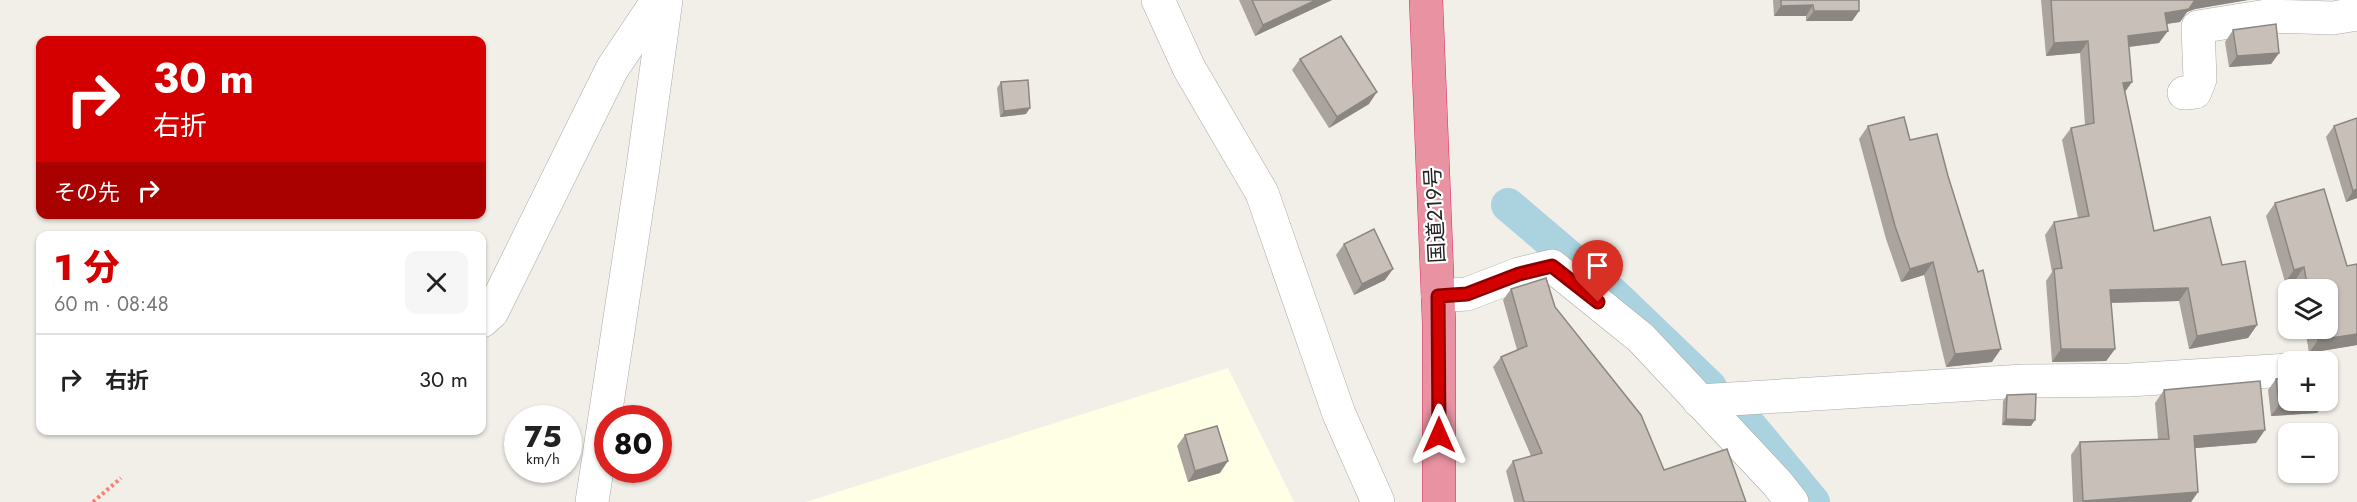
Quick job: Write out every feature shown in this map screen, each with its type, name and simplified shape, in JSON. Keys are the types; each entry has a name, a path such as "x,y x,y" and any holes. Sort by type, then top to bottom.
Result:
{"highway":[{"name":"国道219号","path":"1426,0 1438,296 1439,502"}],"street":[{"path":"486,317 492,312 612,69 658,0"},
{"path":"592,502 666,0"},
{"path":"1158,0 1188,68 1262,193 1339,414 1378,502"},
{"path":"2184,93 2195,92 2200,80 2198,27 2267,16 2334,18 2357,14"},
{"path":"1438,296 1467,294 1519,274 1552,266 1641,338 1777,483 1792,502"},
{"path":"1699,401 2024,381 2129,380 2278,371"}],"path":[{"path":"93,502 121,478"}],"shaded area":[{"path":"1228,368 1294,502 806,502"}],"building":[{"path":"1252,0 1316,0 1263,25"},
{"path":"1781,0 1859,0 1859,11 1814,11 1813,5 1781,6"},
{"path":"2051,0 2195,0 2189,9 2165,13 2168,31 2128,36 2132,82 2123,83 2154,231 2210,217 2222,265 2245,261 2257,325 2197,336 2188,288 2110,290 2115,349 2061,349 2054,269 2062,268 2054,222 2089,216 2071,128 2094,123 2088,41 2054,43"},
{"path":"2276,24 2279,53 2237,56 2233,30"},
{"path":"1341,36 1377,92 1337,117 1300,59"},
{"path":"1028,80 1030,108 1004,111 1001,82"},
{"path":"1904,117 1910,140 1937,134 1978,272 1983,270 2001,349 1955,354 1933,262 1910,269 1895,226 1868,126"},
{"path":"2357,118 2357,189 2353,191 2334,126"},
{"path":"2324,189 2347,266 2357,264 2357,334 2338,337 2338,279 2306,279 2304,267 2294,270 2275,203"},
{"path":"1374,229 1393,269 1362,284 1344,244"},
{"path":"1546,278 1555,307 1641,415 1664,470 1727,449 1746,502 1524,502 1513,461 1542,453 1501,357 1527,346 1511,289"},
{"path":"2260,381 2265,430 2194,436 2198,492 2083,501 2080,442 2169,439 2164,390"},
{"path":"2036,394 2035,420 2006,419 2007,395"},
{"path":"1217,426 1228,461 1195,471 1185,435"}],"waterway":[{"path":"1508,205 1614,295 1710,387"},
{"path":"1745,420 1813,502"}],"route":[{"path":"1439,435 1438,296 1467,294 1519,274 1552,266 1598,302"}]}
